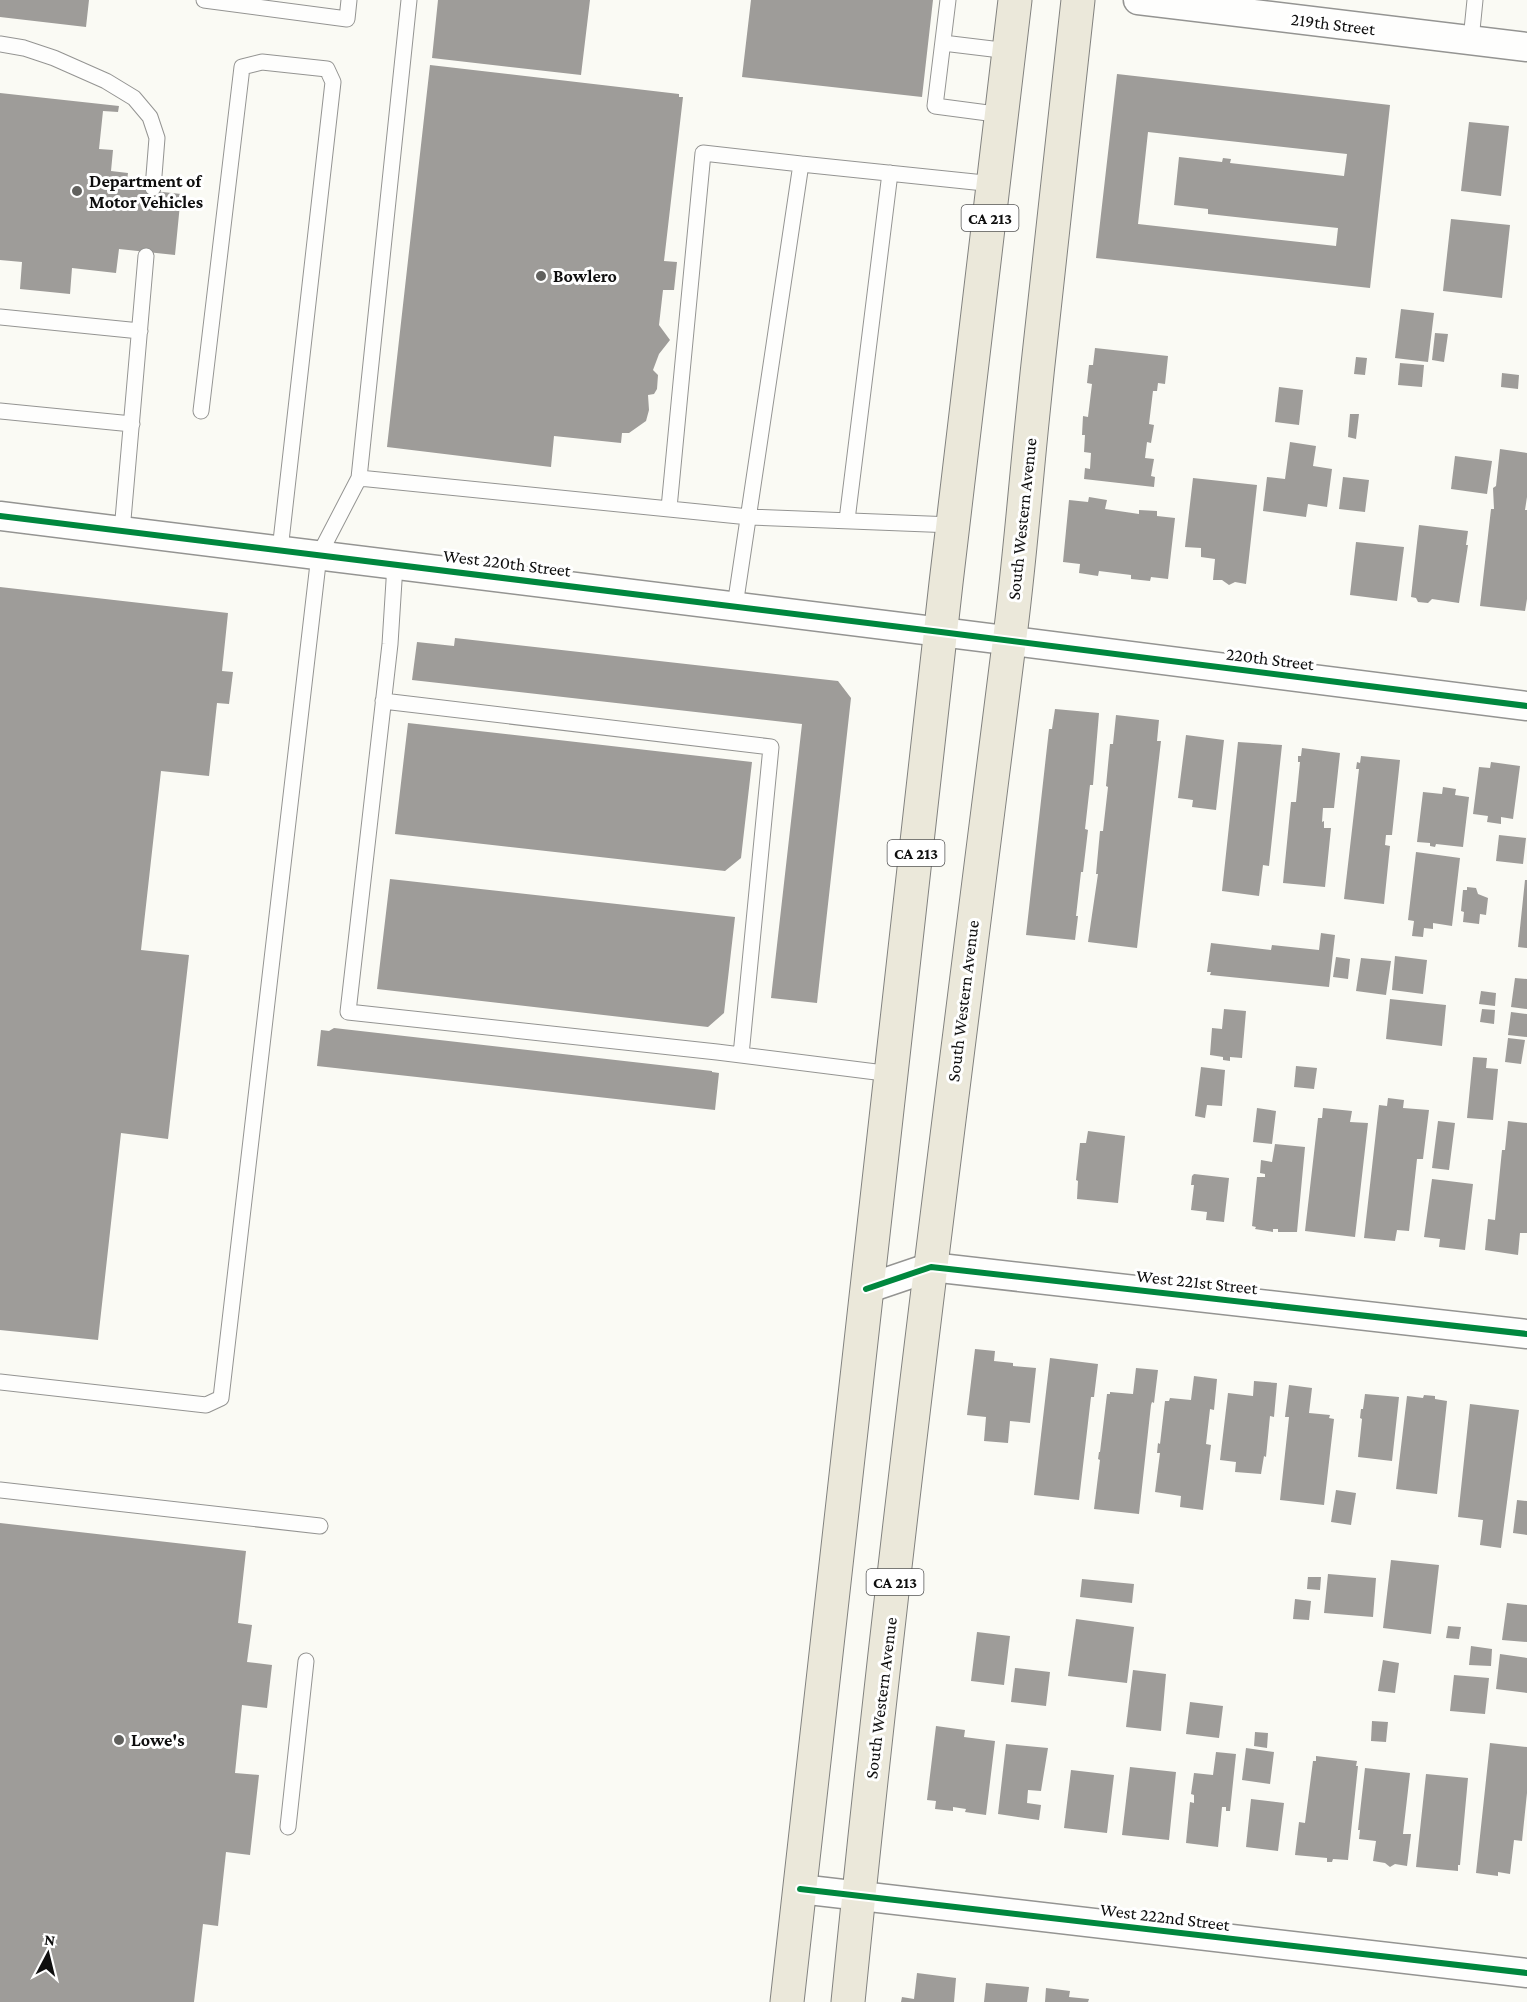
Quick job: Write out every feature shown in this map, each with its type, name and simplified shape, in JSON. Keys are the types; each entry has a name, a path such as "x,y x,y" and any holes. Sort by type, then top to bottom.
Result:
{"main road":[{"name":"CA 213","path":"787,2002 953,525 1016,0"},
{"name":"South Western Avenue","path":"848,2002 931,1267 984,831 1010,641 1054,207 1078,0"}],"street":[{"name":"219th Street","path":"1138,0 1527,47"},
{"name":"West 220th Street","path":"0,516 1010,641"},
{"name":"220th Street","path":"1010,641 1527,706"},
{"name":"West 221st Street","path":"866,1289 931,1267 1527,1334"},
{"name":"West 222nd Street","path":"800,1890 1527,1973"}],"lane":[{"path":"204,0 347,19 349,0"},
{"path":"0,1382 206,1405 221,1398 319,555 359,478 409,0"},
{"path":"948,0 935,106 1003,115"},
{"path":"1471,40 1475,0"},
{"path":"943,43 1010,51"},
{"path":"0,44 54,57 106,81 134,98 150,117 157,138 153,188"},
{"path":"201,411 242,67 262,62 327,69 333,82 280,550"},
{"path":"669,508 703,153 994,184"},
{"path":"735,606 801,164"},
{"path":"847,520 890,173"},
{"path":"122,531 146,256"},
{"path":"0,317 140,331"},
{"path":"0,411 132,424"},
{"path":"359,478 748,517 953,525"},
{"path":"395,564 390,644 348,1012 892,1074"},
{"path":"383,701 771,747 741,1055"},
{"path":"0,1490 320,1526"},
{"path":"288,1827 306,1660"}],"building":[{"path":"0,0 89,0 86,27 0,17"},
{"path":"438,0 590,0 581,75 432,58"},
{"path":"751,0 933,0 922,97 742,77"},
{"name":"Bowlero","path":"430,65 679,94 679,97 683,97 664,261 677,262 674,290 663,290 659,325 670,340 659,354 653,370 658,375 657,389 654,394 648,395 649,410 646,421 629,433 622,433 621,443 554,436 551,467 387,447"},
{"path":"1117,74 1390,105 1370,288 1096,258","holes":["1148,132 1347,154 1344,176 1230,163 1231,159 1223,158 1222,162 1179,157 1174,205 1208,209 1208,214 1338,228 1336,246 1138,224"]},
{"name":"Department of Motor Vehicles","path":"0,93 119,106 118,112 103,111 99,149 113,150 111,171 128,173 126,188 181,194 175,255 119,249 116,273 72,268 70,294 20,289 22,262 0,260"},
{"path":"1469,122 1509,126 1501,196 1461,191"},
{"path":"1451,219 1510,225 1502,298 1443,291"},
{"path":"1401,309 1434,313 1428,362 1395,358"},
{"path":"1435,333 1448,334 1444,362 1432,360"},
{"path":"1095,348 1168,356 1165,384 1158,383 1157,391 1153,391 1149,424 1154,425 1151,443 1147,442 1145,458 1154,459 1151,476 1155,477 1154,487 1084,479 1085,468 1090,469 1091,453 1084,452 1083,416 1088,417 1092,384 1087,383 1089,365 1093,365"},
{"path":"1356,357 1367,358 1365,375 1354,374"},
{"path":"1400,363 1424,365 1422,387 1398,385"},
{"path":"1502,373 1519,375 1518,389 1501,387"},
{"path":"1279,387 1303,390 1299,425 1275,422"},
{"path":"1350,414 1359,414 1356,439 1348,437"},
{"path":"1290,442 1316,446 1313,466 1332,469 1327,507 1308,504 1306,517 1263,511 1267,477 1285,479"},
{"path":"1500,449 1527,453 1525,510 1527,510 1527,599 1525,611 1480,606 1491,509 1494,509 1493,488 1496,486"},
{"path":"1455,456 1492,461 1487,494 1451,489"},
{"path":"1343,477 1369,480 1365,512 1339,509"},
{"path":"1193,478 1257,485 1246,584 1235,582 1229,585 1222,580 1213,580 1215,559 1201,557 1201,548 1185,547"},
{"path":"1089,497 1107,500 1105,509 1139,514 1139,510 1157,511 1157,516 1175,518 1168,579 1151,577 1150,581 1131,579 1131,575 1099,571 1098,576 1079,573 1080,564 1063,562 1069,500 1088,502"},
{"path":"1419,525 1468,531 1459,603 1432,599 1428,603 1418,602 1416,598 1411,597"},
{"path":"1356,542 1404,547 1397,601 1350,595"},
{"path":"0,587 228,613 222,671 233,672 229,704 217,703 209,776 161,771 141,950 189,955 168,1139 121,1133 98,1340 0,1330"},
{"path":"455,638 838,681 851,698 817,1003 771,998 802,724 412,680 417,642 454,646"},
{"path":"1055,709 1099,713 1075,940 1026,935 1049,729 1052,729"},
{"path":"1116,715 1159,720 1157,741 1161,741 1137,948 1088,942 1098,874 1096,874 1100,831 1103,831 1108,787 1106,786 1110,744 1113,744"},
{"path":"408,723 752,762 741,858 725,871 395,834"},
{"path":"1186,735 1224,740 1216,810 1192,807 1193,800 1178,798"},
{"path":"1238,742 1282,745 1269,866 1263,865 1259,896 1222,891"},
{"path":"1302,748 1340,753 1334,808 1323,808 1324,828 1331,828 1325,887 1283,883 1291,802 1296,802 1300,762 1298,762 1298,756 1301,756"},
{"path":"1361,756 1400,760 1392,835 1386,835 1385,845 1390,846 1384,904 1344,899 1359,769 1356,769"},
{"path":"1491,762 1520,766 1513,819 1501,817 1501,824 1487,822 1488,816 1473,814 1479,767 1490,768"},
{"path":"1443,787 1456,789 1455,795 1469,797 1463,847 1436,844 1435,847 1430,846 1430,843 1417,842 1423,792 1442,794"},
{"path":"1499,835 1526,838 1523,864 1496,861"},
{"path":"1416,852 1460,858 1452,926 1433,923 1433,929 1424,928 1423,937 1412,936 1414,921 1408,920"},
{"path":"390,879 735,917 724,1013 708,1027 377,989"},
{"path":"1525,880 1527,880 1527,948 1518,947"},
{"path":"1467,887 1476,888 1478,894 1488,898 1486,915 1480,914 1479,924 1463,922 1464,912 1461,911 1463,890 1467,890"},
{"path":"1321,933 1335,935 1329,987 1210,975 1211,972 1207,972 1211,943 1271,950 1272,945 1319,950"},
{"path":"1395,956 1427,960 1423,994 1392,990"},
{"path":"1336,957 1350,959 1348,979 1333,977"},
{"path":"1361,958 1391,961 1386,995 1356,991"},
{"path":"1515,978 1527,979 1527,1009 1511,1007"},
{"path":"1481,991 1496,993 1495,1006 1479,1004"},
{"path":"1390,999 1446,1005 1442,1046 1386,1039"},
{"path":"1224,1009 1246,1011 1242,1058 1230,1057 1230,1061 1223,1060 1223,1057 1210,1055 1212,1028 1222,1029"},
{"path":"1482,1009 1495,1010 1494,1024 1480,1022"},
{"path":"1511,1012 1527,1014 1527,1037 1508,1035"},
{"path":"334,1028 712,1071 719,1073 715,1110 317,1066 321,1030 329,1031"},
{"path":"1508,1038 1525,1040 1521,1064 1505,1062"},
{"path":"1473,1057 1487,1058 1486,1068 1498,1069 1493,1120 1467,1118"},
{"path":"1296,1066 1317,1068 1314,1089 1294,1087"},
{"path":"1201,1067 1225,1070 1222,1106 1207,1105 1205,1118 1195,1116"},
{"path":"1388,1098 1404,1100 1403,1108 1429,1110 1423,1159 1417,1159 1409,1231 1397,1230 1395,1241 1364,1238 1379,1105 1387,1106"},
{"path":"1257,1108 1276,1111 1272,1144 1253,1142"},
{"path":"1323,1108 1352,1111 1350,1122 1368,1123 1355,1237 1305,1231 1318,1118 1322,1118"},
{"path":"1438,1121 1455,1123 1449,1170 1432,1168"},
{"path":"1508,1121 1527,1123 1527,1233 1520,1233 1518,1255 1485,1250 1488,1219 1495,1220 1502,1150 1505,1150"},
{"path":"1088,1131 1125,1136 1118,1203 1077,1199 1078,1181 1076,1180 1080,1143 1086,1143"},
{"path":"1275,1144 1305,1147 1297,1232 1278,1232 1278,1229 1273,1229 1273,1232 1255,1229 1256,1227 1252,1226 1257,1177 1265,1177 1265,1174 1260,1173 1261,1160 1272,1162"},
{"path":"1194,1174 1229,1178 1224,1222 1206,1220 1207,1212 1191,1210 1194,1185 1191,1185"},
{"path":"1432,1179 1473,1184 1465,1250 1439,1247 1440,1239 1424,1237"},
{"path":"975,1349 995,1351 994,1361 1013,1363 1013,1366 1036,1368 1030,1423 1010,1421 1008,1443 984,1441 986,1417 967,1415"},
{"path":"1050,1358 1098,1364 1094,1397 1091,1397 1079,1500 1034,1495"},
{"path":"1136,1368 1158,1370 1154,1403 1152,1402 1151,1405 1139,1514 1094,1509 1107,1394 1110,1392 1133,1394"},
{"path":"1194,1376 1217,1379 1214,1410 1210,1409 1206,1444 1211,1445 1203,1510 1180,1507 1181,1496 1155,1492 1160,1453 1157,1453 1158,1443 1160,1444 1165,1401 1169,1401 1170,1398 1191,1400"},
{"path":"1254,1381 1277,1383 1274,1417 1270,1416 1266,1457 1264,1456 1261,1474 1235,1472 1236,1462 1220,1460 1228,1393 1253,1396"},
{"path":"1289,1385 1312,1388 1309,1413 1330,1415 1329,1418 1334,1419 1324,1505 1280,1500 1289,1417 1285,1417"},
{"path":"1365,1394 1399,1397 1392,1461 1358,1457 1361,1409 1363,1409"},
{"path":"1424,1395 1435,1396 1435,1399 1447,1401 1437,1494 1396,1489 1407,1396 1423,1398"},
{"path":"1470,1404 1519,1410 1501,1548 1480,1545 1483,1520 1458,1517"},
{"path":"1336,1490 1356,1493 1351,1525 1331,1522"},
{"path":"1517,1500 1527,1501 1527,1535 1513,1533"},
{"name":"Lowe's","path":"0,1523 246,1551 238,1623 252,1625 247,1662 272,1665 267,1708 242,1705 235,1773 259,1775 250,1855 226,1852 218,1926 203,1924 194,2002 0,2002"},
{"path":"1391,1560 1439,1565 1431,1634 1383,1628"},
{"path":"1328,1574 1376,1578 1373,1617 1324,1613"},
{"path":"1308,1577 1321,1577 1320,1590 1307,1589"},
{"path":"1082,1579 1134,1584 1132,1603 1080,1597"},
{"path":"1295,1599 1311,1601 1309,1620 1293,1619"},
{"path":"1507,1603 1527,1605 1527,1642 1502,1640"},
{"path":"1076,1619 1134,1627 1127,1683 1068,1676"},
{"path":"1448,1626 1461,1627 1459,1639 1446,1638"},
{"path":"977,1632 1010,1636 1004,1685 971,1681"},
{"path":"1471,1646 1492,1649 1491,1666 1469,1665"},
{"path":"1500,1654 1527,1658 1527,1693 1496,1689"},
{"path":"1383,1660 1399,1663 1395,1693 1378,1691"},
{"path":"1015,1668 1050,1672 1046,1706 1011,1702"},
{"path":"1133,1670 1166,1674 1161,1731 1126,1727"},
{"path":"1454,1675 1489,1678 1485,1714 1450,1711"},
{"path":"1190,1702 1223,1706 1219,1738 1186,1734"},
{"path":"1372,1721 1388,1722 1386,1742 1371,1741"},
{"path":"936,1726 965,1730 964,1737 995,1741 986,1815 965,1812 966,1809 953,1807 953,1811 935,1809 936,1801 927,1800"},
{"path":"1255,1732 1268,1733 1267,1748 1254,1746"},
{"path":"1490,1743 1527,1747 1527,1793 1522,1841 1514,1840 1510,1874 1498,1872 1498,1876 1476,1873"},
{"path":"1006,1744 1048,1748 1041,1791 1028,1790 1027,1803 1041,1805 1039,1820 998,1814"},
{"path":"1246,1748 1274,1752 1270,1784 1242,1780"},
{"path":"1216,1752 1236,1754 1230,1811 1222,1807 1218,1847 1186,1843 1190,1802 1194,1803 1194,1795 1191,1794 1194,1773 1213,1775"},
{"path":"1316,1756 1357,1761 1348,1860 1333,1859 1332,1862 1327,1862 1327,1858 1295,1855 1299,1822 1305,1823 1313,1761 1316,1761"},
{"path":"1130,1767 1176,1772 1169,1840 1122,1835"},
{"path":"1365,1768 1410,1773 1403,1834 1411,1834 1407,1866 1395,1864 1390,1867 1385,1863 1373,1861 1376,1841 1359,1839"},
{"path":"1071,1770 1114,1775 1107,1833 1064,1828"},
{"path":"1426,1774 1468,1778 1458,1871 1416,1867"},
{"path":"1251,1799 1284,1803 1278,1851 1246,1847"},
{"path":"917,1973 956,1978 954,2002 901,2002 902,1997 914,1999"},
{"path":"986,1983 1029,1987 1027,2002 984,2002"},
{"path":"1046,1988 1070,1991 1069,1997 1089,1999 1088,2002 1045,2002"}],"cycle path":[{"path":"0,516 1527,706"},
{"path":"866,1289 931,1267 1527,1334"},
{"path":"800,1889 1527,1973"}],"place":[{"name":"Department of Motor Vehicles","path":"77,191"},
{"name":"Bowlero","path":"541,276"},
{"name":"Lowe's","path":"119,1740"}]}
